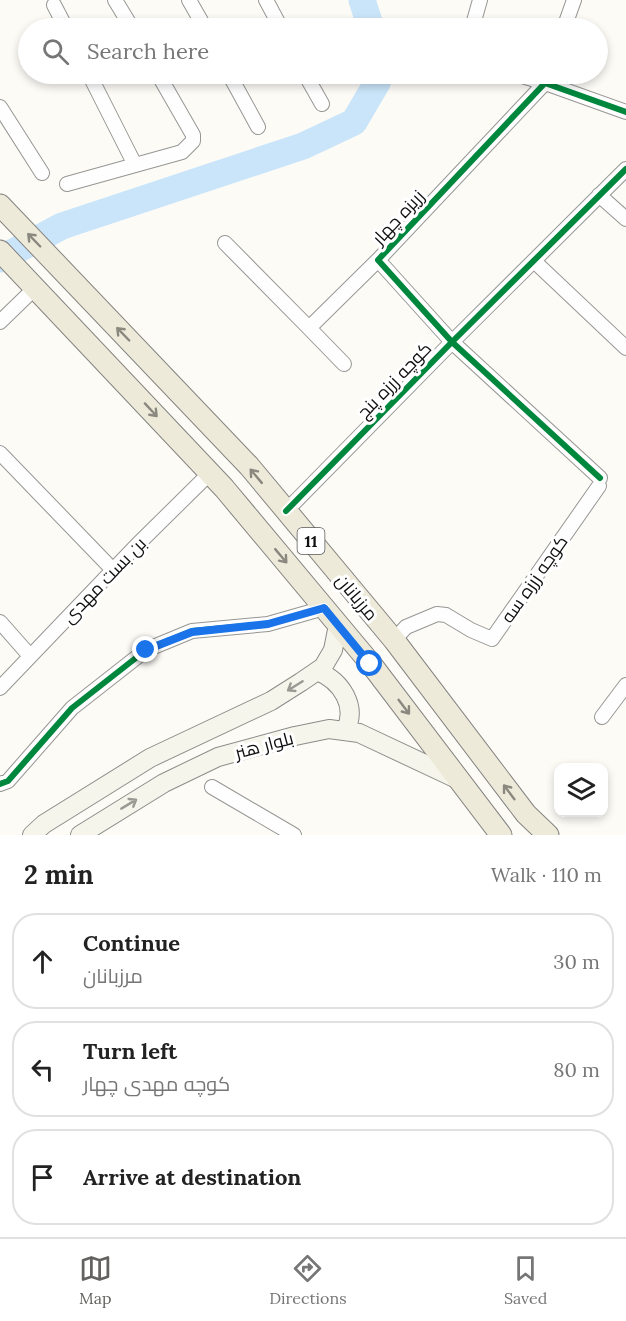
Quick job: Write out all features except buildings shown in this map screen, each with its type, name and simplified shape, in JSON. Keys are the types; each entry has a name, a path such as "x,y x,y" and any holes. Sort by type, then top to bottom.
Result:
{"main road":[{"name":"مرزبانان","path":"6,211 249,466 393,640 526,814 548,835"},
{"name":"11","path":"0,251 29,282"},
{"name":"مرزبانان","path":"29,282 210,473 376,671 501,835"},
{"name":"بلوار هنر","path":"32,835 44,824 150,758 271,701 323,667 333,650 338,624"},
{"path":"317,671 328,675 345,694 351,720 345,731"},
{"name":"بلوار هنر","path":"80,835 164,783 218,757 329,729 360,733 459,780"},
{"path":"459,780 486,761"}],"street":[{"path":"115,0 126,18"},
{"path":"189,0 199,18"},
{"path":"266,0 276,18"},
{"path":"475,18 480,0"},
{"path":"568,18 574,0"},
{"path":"54,5 61,18"},
{"path":"94,84 135,165"},
{"path":"67,184 182,152 193,141 193,135 164,84"},
{"path":"234,84 258,127"},
{"path":"311,84 322,104"},
{"name":"زریزه چهار","path":"541,84 378,260 452,342 599,482"},
{"path":"561,84 626,112"},
{"path":"0,107 42,173"},
{"name":"کوچه زرزه پنج","path":"286,511 626,169"},
{"path":"599,195 626,219"},
{"path":"225,243 344,364"},
{"path":"309,328 378,260"},
{"path":"534,261 626,348"},
{"path":"0,322 29,282"},
{"path":"0,453 113,570"},
{"name":"بن بست مهدی","path":"0,688 210,473"},
{"name":"کوچه زرزه سه","path":"393,640 406,627 437,614 446,615 492,639 599,482"},
{"path":"0,784 8,781 72,708 146,650 192,632 268,624 324,608"},
{"path":"0,622 30,656"},
{"path":"602,717 626,685"},
{"path":"213,787 294,835"}],"waterway":[{"path":"362,0 368,18"},
{"path":"0,259 62,226 303,146 354,122 376,84"}],"cycle path":[{"path":"544,84 378,260 452,342 600,478"},
{"path":"548,84 626,112"},
{"path":"286,511 626,169"},
{"path":"0,784 8,781 72,708 146,650 192,631 268,624 324,608"}],"route":[{"path":"146,650 192,632 268,624 324,608 370,664"}]}
